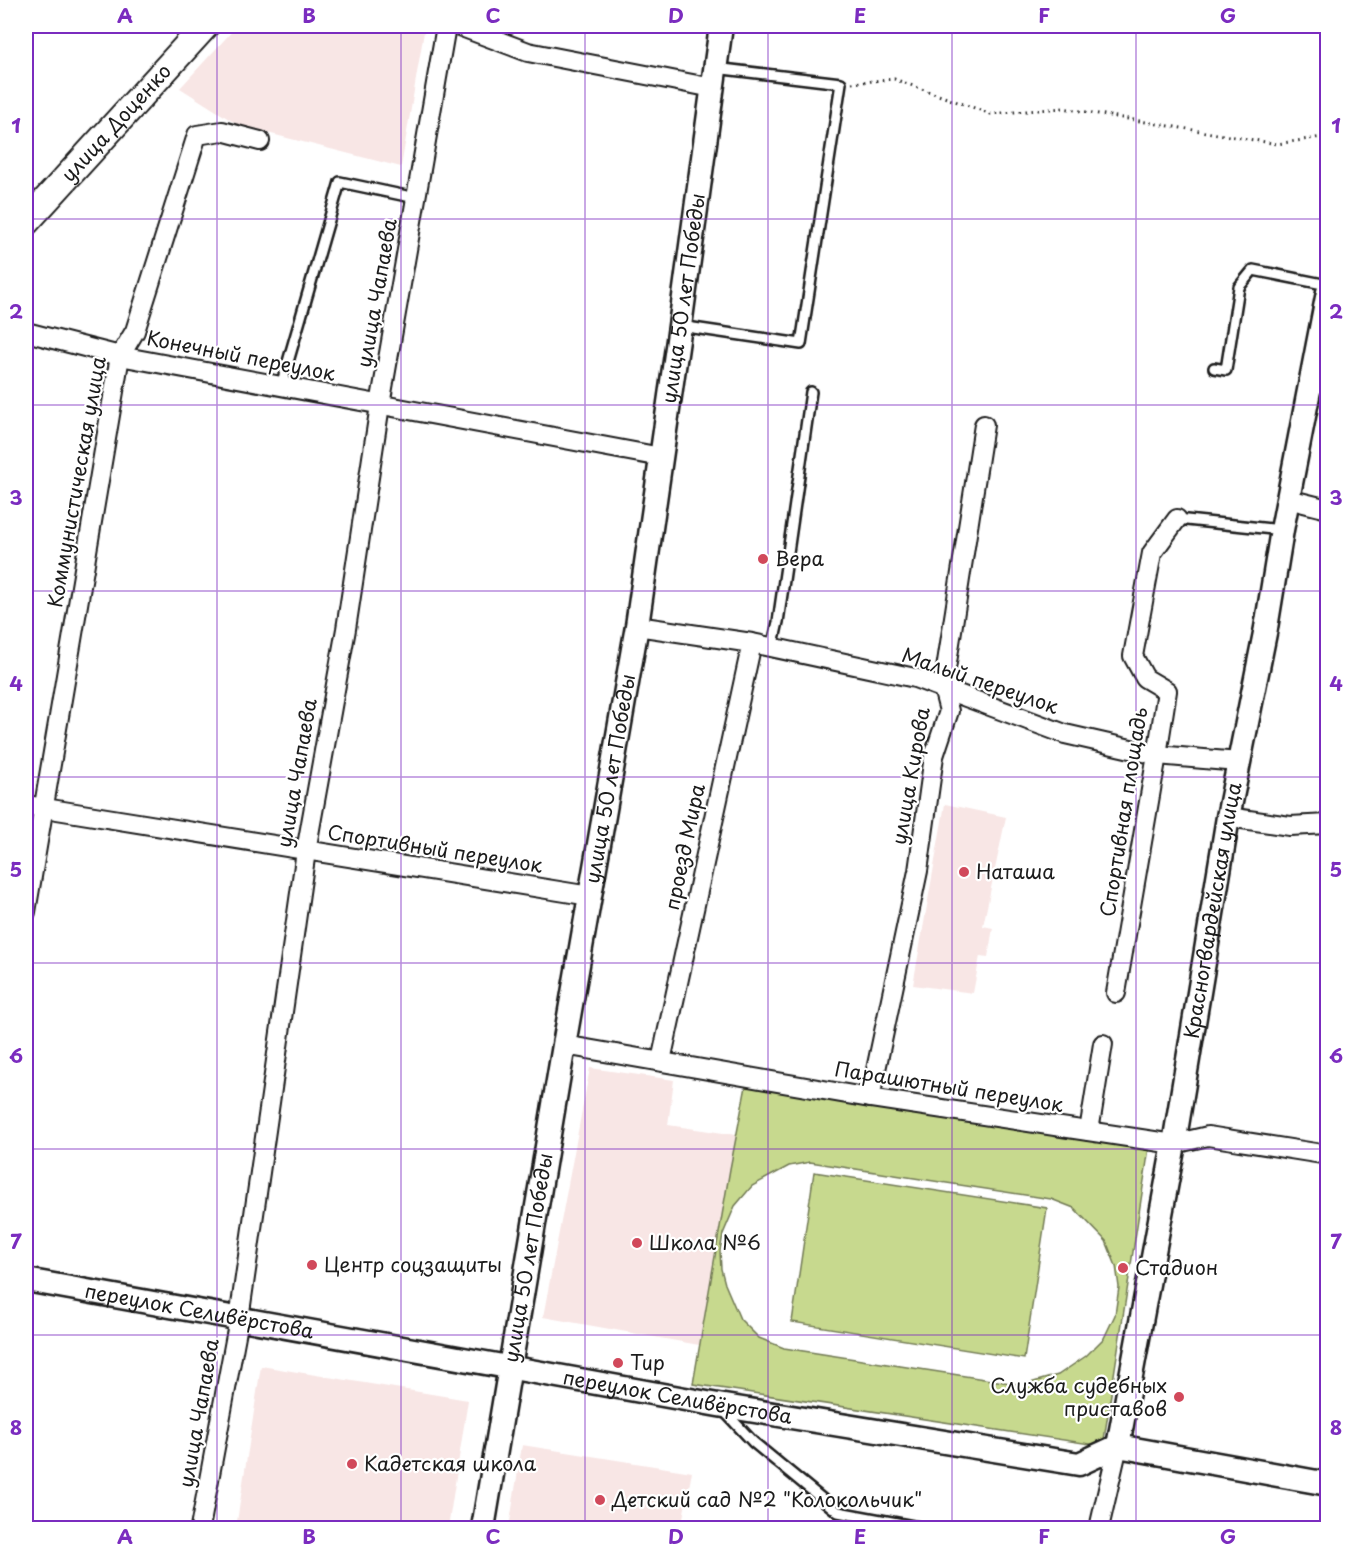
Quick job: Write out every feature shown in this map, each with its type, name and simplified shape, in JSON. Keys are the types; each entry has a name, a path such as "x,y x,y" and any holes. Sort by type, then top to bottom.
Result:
{"main road":[{"name":"улица Доценко","path":"26,222 205,26"}],"street":[{"name":"улица Чапаева","path":"200,1528 239,1319 306,851 347,617 380,405 447,26"},
{"path":"459,26 528,52 714,78"},
{"name":"улица 50 лет Победы","path":"483,1528 637,626 721,26"},
{"name":"Коммунистическая улица","path":"26,912 120,356 135,332 197,135 222,131 260,141"},
{"name":"Красногвардейская улица","path":"1100,1528 1118,1446 1174,1144 1228,817 1266,628 1282,530 1328,292"},
{"name":"Конечный переулок","path":"26,332 120,356 661,457"},
{"name":"улица Кирова","path":"870,1098 918,871 934,756 949,711 943,688 984,425"},
{"path":"1288,499 1328,510"},
{"name":"Спортивная площадь","path":"1116,993 1167,692 1145,678 1133,656 1152,553 1177,519"},
{"name":"Малый переулок","path":"637,626 752,643 915,678 1065,734 1157,755 1239,762"},
{"name":"проезд Мира","path":"661,1061 752,643"},
{"name":"Спортивный переулок","path":"26,805 590,896"},
{"path":"1228,817 1290,826 1328,824"},
{"path":"1089,1131 1103,1044"},
{"name":"Парашютный переулок","path":"564,1045 870,1098 1174,1144 1208,1136 1328,1155"},
{"name":"переулок Селивёрстова","path":"26,1280 718,1406 1079,1464 1118,1446"},
{"path":"1118,1446 1328,1484"}],"lane":[{"path":"680,326 801,344 841,84 714,78"},
{"path":"281,386 340,182 416,198"},
{"path":"1214,368 1227,370 1239,287 1252,270 1328,285"},
{"path":"772,648 780,610 812,392"},
{"path":"1177,519 1282,530"},
{"path":"718,1406 753,1442 838,1512 924,1528"}],"path":[{"path":"841,84 894,79 991,114 1062,108 1277,144 1328,136"}],"shaded area":[{"path":"237,26 425,26 401,167 240,126 180,88"},
{"name":"Наташа","path":"945,804 1006,817 983,926 993,928 988,957 980,956 973,993 913,985"},
{"name":"Школа №6","path":"590,1068 674,1080 668,1125 737,1135 699,1345 543,1317"},
{"name":"Кадетская школа","path":"261,1366 468,1400 448,1528 236,1528"},
{"name":"Детский сад №2 \"Колокольчик\"","path":"522,1445 692,1472 681,1528 509,1528"}],"green space":[{"name":"Стадион","path":"746,1086 1149,1148 1103,1446 693,1384","holes":["810,1162 1051,1199 1074,1208 1106,1241 1116,1266 1119,1287 1115,1315 1104,1338 1086,1356 1058,1375 1023,1385 784,1348 759,1338 740,1319 721,1269 720,1251 723,1234 735,1206 752,1186 789,1166"]},
{"path":"814,1172 1047,1208 1024,1359 792,1322"}],"place":[{"name":"Вера","path":"763,559"},
{"name":"Наташа","path":"964,872"},
{"name":"Школа №6","path":"637,1243"},
{"name":"Центр соцзащиты","path":"312,1265"},
{"name":"Стадион","path":"1123,1268"},
{"name":"Тир","path":"618,1363"},
{"name":"Служба судебных приставов","path":"1179,1397"},
{"name":"Кадетская школа","path":"352,1464"},
{"name":"Детский сад №2 \"Колокольчик\"","path":"600,1500"}]}
